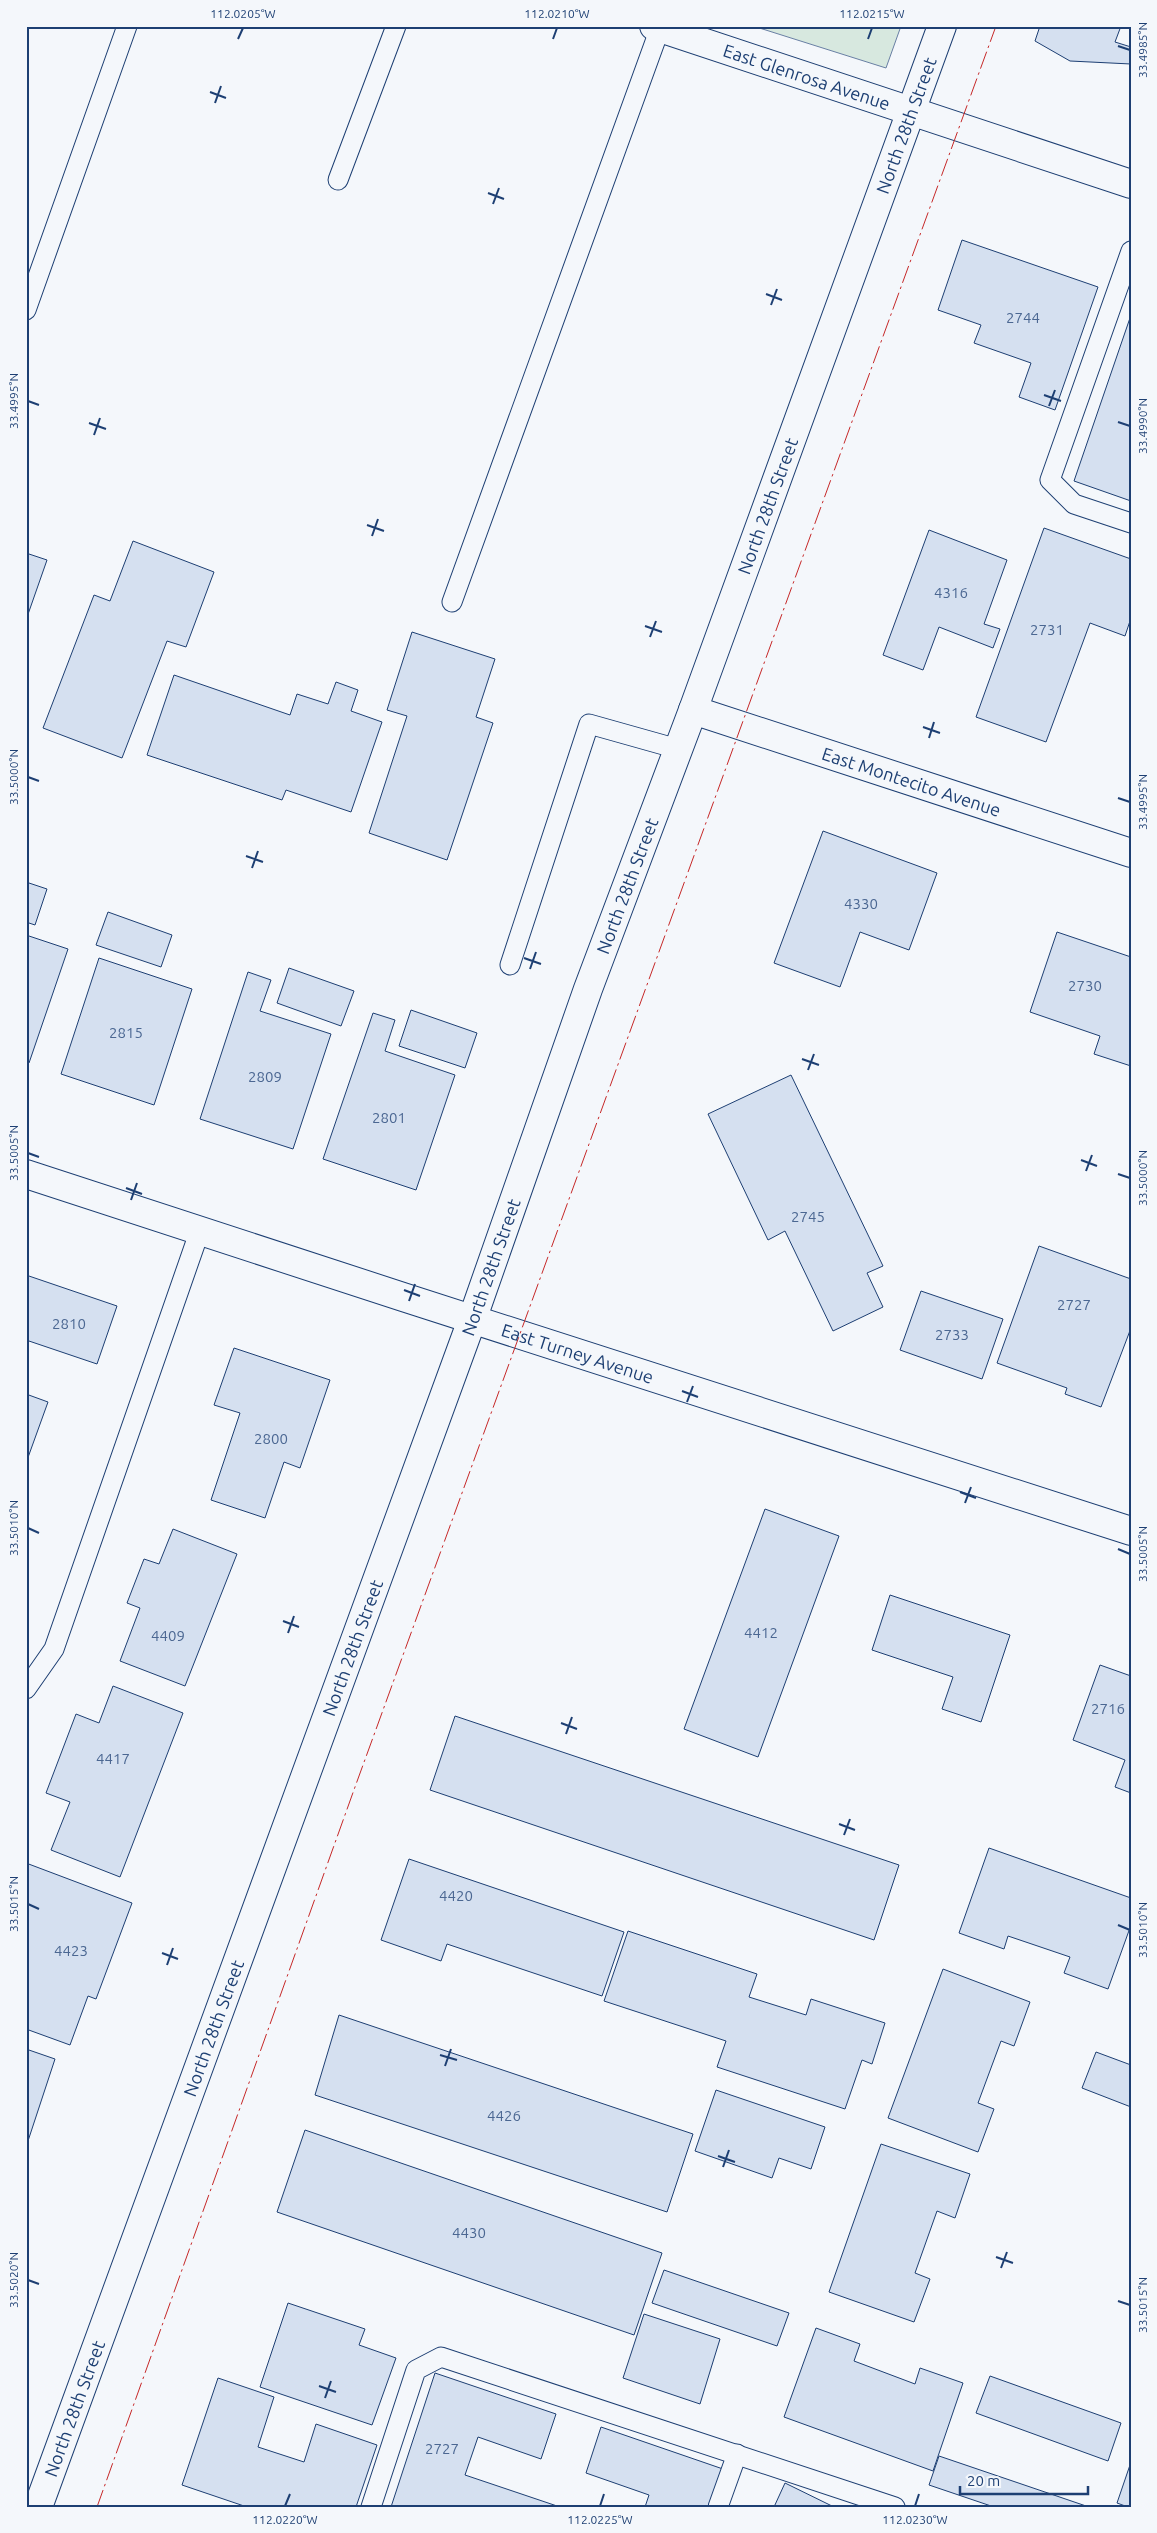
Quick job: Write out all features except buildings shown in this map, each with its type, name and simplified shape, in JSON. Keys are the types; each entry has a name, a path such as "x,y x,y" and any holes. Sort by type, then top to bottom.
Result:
{"street":[{"name":"North 28th Street","path":"38,2507 472,1320 588,989 693,710 942,26"},
{"name":"East Glenrosa Avenue","path":"657,27 1131,184"},
{"name":"East Montecito Avenue","path":"693,710 1131,853"},
{"name":"East Turney Avenue","path":"26,1174 472,1320 1131,1531"}],"lane":[{"path":"26,310 127,26"},
{"path":"338,180 396,26"},
{"path":"452,602 657,27"},
{"path":"1131,251 1050,480 1074,504 1131,523"},
{"path":"510,965 589,724 678,749"},
{"path":"26,1690 54,1649 200,1230"},
{"path":"371,2507 416,2370 441,2357 895,2507"},
{"path":"718,2507 737,2454"}],"shaded area":[{"path":"753,26 901,26 886,68"}],"power":[{"path":"97,2507 355,1787 996,26"}]}
